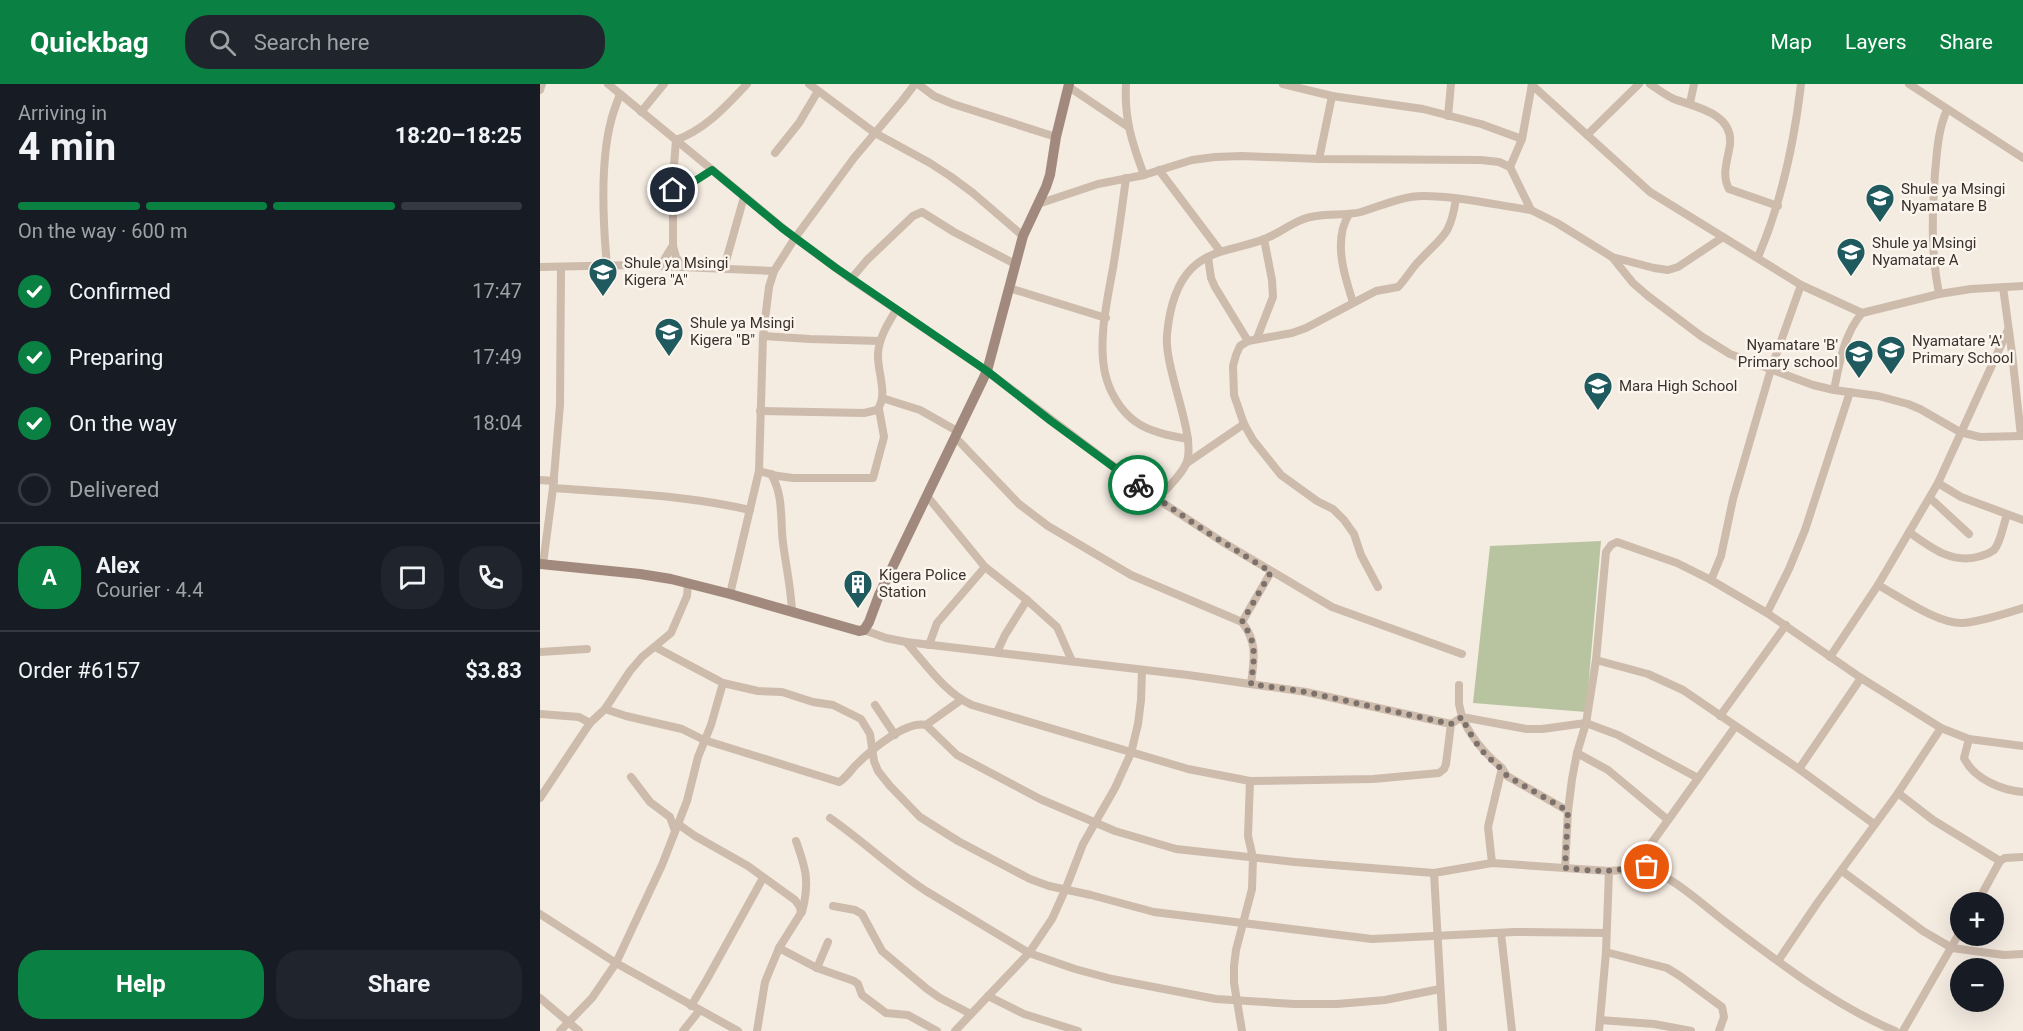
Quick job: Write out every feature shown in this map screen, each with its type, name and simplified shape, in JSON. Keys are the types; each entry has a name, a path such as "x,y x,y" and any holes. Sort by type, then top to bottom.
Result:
{"street":[{"path":"540,90 542,84"},
{"path":"608,84 795,238 851,279 987,371 1157,499 1332,608 1462,654"},
{"path":"641,112 664,84"},
{"path":"676,140 688,136 711,121 747,84"},
{"path":"809,84 875,133 930,163 973,192 1023,236"},
{"path":"730,594 759,471 764,336 769,287 774,271 795,238 875,133 916,84 934,96 953,104 1056,137"},
{"path":"1126,84 1127,126 1144,175"},
{"path":"1283,84 1332,96 1400,104 1481,124 1522,139"},
{"path":"1448,116 1450,84"},
{"path":"1587,135 1639,84"},
{"path":"1650,84 1673,98 1713,114 1723,122 1730,135 1725,168 1725,177 1730,189 1778,206"},
{"path":"1690,103 1694,84"},
{"path":"1758,257 1778,206 1791,154 1801,84"},
{"path":"1910,84 2023,158"},
{"path":"864,630 987,371 1023,236 1050,175 1056,137 1069,85 1127,126"},
{"path":"1532,85 1650,192 1801,285 1862,313 1939,294 2023,286"},
{"path":"1510,167 1522,139 1532,85"},
{"path":"775,153 799,123 818,91"},
{"path":"607,266 604,223 605,157 611,121 620,94"},
{"path":"1320,159 1332,96"},
{"path":"1939,294 1933,248 1933,219 1938,143 1947,110"},
{"path":"676,140 673,244 676,257 682,266"},
{"path":"1038,204 1098,184 1144,175 1192,160 1242,156 1499,162 1510,167 1531,210"},
{"path":"673,190 687,186 712,170"},
{"path":"1159,170 1220,251"},
{"path":"1126,178 1106,318 1105,370 1110,390 1122,408 1136,422 1188,439"},
{"path":"1157,499 1182,472 1187,463 1189,451 1168,360 1167,338 1170,315 1176,294 1184,278 1193,267 1220,251 1264,239 1299,221 1315,216 1349,214 1419,196 1456,198 1531,210 1557,223 1612,257 1668,270 1678,267 1723,237"},
{"path":"724,268 744,197"},
{"path":"1378,587 1361,555 1354,534 1344,520 1333,509 1317,501 1281,475 1263,454 1244,424 1234,396 1233,379 1236,355 1240,346 1248,341 1306,328 1376,291 1398,287 1413,267 1446,234 1451,224 1456,198"},
{"path":"851,279 867,260 913,216 922,212 954,232 1015,264"},
{"path":"1349,214 1342,229 1341,249 1343,267 1353,302"},
{"path":"1257,338 1273,297 1264,239"},
{"path":"661,265 673,244"},
{"path":"1208,257 1211,278 1215,287 1248,341"},
{"path":"1612,257 1633,283 1701,336 1730,354 1789,377 1834,390 1892,399 1908,404 1960,432 1980,437 2022,436 2003,287"},
{"path":"540,267 661,265 774,271"},
{"path":"561,268 562,360 554,484 542,564 640,574 688,584 906,642 1306,692 1451,724 1462,717 1527,729 1586,723 1618,735 1698,778"},
{"path":"1711,580 1721,556 1733,499 1771,369 1801,285"},
{"path":"1009,288 1106,318"},
{"path":"759,471 804,478 867,479 874,477 884,437 879,409 882,398 878,368 880,341 896,310"},
{"path":"1834,390 1843,349 1852,327 1862,313"},
{"path":"1830,657 1878,585 1930,498 2008,330"},
{"path":"764,336 880,341"},
{"path":"2012,353 2023,352"},
{"path":"1767,613 1805,530 1850,392"},
{"path":"882,398 920,410 956,434 1019,504 1048,526 1131,575 1242,622 1250,633 1254,646 1251,684"},
{"path":"760,411 864,413 879,409"},
{"path":"1187,463 1244,424"},
{"path":"771,474 777,484 780,498 783,543 791,585 792,612"},
{"path":"540,480 554,484 715,502 750,510"},
{"path":"1938,483 1961,497 2023,519"},
{"path":"927,495 985,567 1057,627 1072,661"},
{"path":"1930,498 1969,534"},
{"path":"1909,532 1951,557 1960,560 1969,559 1994,550 2007,515"},
{"path":"1565,868 1568,811 1596,660 1606,552 1611,545 1617,542 1677,563 1711,580 1786,625 1861,678 1941,728 1969,739 2023,746"},
{"path":"929,645 937,623 985,567"},
{"path":"1242,622 1271,572"},
{"path":"540,798 590,723 605,709 630,671 642,657 671,633 687,596 688,584"},
{"path":"1878,585 1949,621 1962,623 2023,608"},
{"path":"997,652 1011,624 1027,600"},
{"path":"1720,716 1786,625"},
{"path":"906,642 947,687 972,705 1188,769 1250,781 1374,779 1439,772 1446,764 1451,724"},
{"path":"655,647 723,683 833,705 861,719 870,734 878,771 911,808 932,826 1030,879 1049,886 1066,888 1137,909 1372,939 1502,933 1606,933"},
{"path":"540,652 587,649"},
{"path":"1596,660 1666,681 1699,699 1735,727 1799,769 1874,824"},
{"path":"955,1031 1029,953 1052,918 1075,861 1115,788 1131,753 1139,716 1142,670"},
{"path":"1799,769 1861,678"},
{"path":"560,1031 592,998 616,963 662,865 691,788 723,683"},
{"path":"1459,685 1462,717 1479,746 1502,768 1507,776 1568,811"},
{"path":"926,725 962,700"},
{"path":"874,705 895,735"},
{"path":"605,709 682,729 704,740 839,782 872,751 895,735 915,724 926,725 967,761 1040,799 1138,840 1176,849 1253,858 1434,873 1492,863 1609,871 1622,870 1636,864 1735,727"},
{"path":"540,714 579,717 590,723"},
{"path":"1778,962 1898,793 1941,728"},
{"path":"1969,739 1964,758 1967,763 1991,784 2003,789 2023,792"},
{"path":"1577,753 1608,770 1668,820"},
{"path":"1492,863 1488,827 1502,768"},
{"path":"631,777 650,802 670,817 676,827 748,866 795,900 801,913"},
{"path":"1242,1031 1236,1001 1234,966 1252,889 1253,858 1248,836 1250,781"},
{"path":"1898,793 1933,820 2000,861"},
{"path":"830,818 909,881 1029,953 1075,969 1112,979 1236,1001 1347,1004 1385,1000 1440,989"},
{"path":"757,1031 765,982 779,948 801,913 808,891 805,869 796,841"},
{"path":"1983,892 2000,861 2005,858 2023,857"},
{"path":"1636,864 1661,873 1778,962 1815,987 1873,1022 1895,1031"},
{"path":"1599,1031 1606,952 1609,871"},
{"path":"1842,871 1923,931 1952,948 2004,955 2023,954"},
{"path":"1434,873 1443,1031"},
{"path":"691,1006 763,878"},
{"path":"833,906 855,910 862,914 882,951 927,989 971,1014"},
{"path":"540,914 616,963 738,1031"},
{"path":"1502,933 1512,1031"},
{"path":"818,968 828,942"},
{"path":"779,948 818,968 854,981 862,996 886,1013 908,1015 937,1031"},
{"path":"1903,1031 1952,948"},
{"path":"1606,952 1654,963 1680,976 1722,1007 1724,1017 1719,1031"},
{"path":"988,996 1024,1014 1078,1031"},
{"path":"540,998 579,1031"},
{"path":"683,1031 699,1011"},
{"path":"1600,1020 1654,1024 1691,1031"}],"green space":[{"path":"1601,541 1586,712 1473,703 1490,546"}],"way so far":[{"path":"1138,485 1205,531 1271,572 1242,622 1250,633 1254,646 1251,684 1306,692 1451,724 1462,717 1479,746 1502,768 1507,776 1568,811 1565,868 1609,871 1622,870 1636,864 1647,867"}],"place":[{"name":"Shule ya Msingi Nyamatare B","path":"1880,224"},
{"name":"Shule ya Msingi Nyamatare A","path":"1851,278"},
{"name":"Shule ya Msingi Kigera \"A\"","path":"603,298"},
{"name":"Shule ya Msingi Kigera \"B\"","path":"669,358"},
{"name":"Nyamatare 'A' Primary School","path":"1891,376"},
{"name":"Nyamatare 'B' Primary school","path":"1859,380"},
{"name":"Mara High School","path":"1598,412"},
{"name":"Kigera Police Station","path":"858,610"}],"route":[{"path":"673,190 687,186 712,170 782,228 836,268 987,371 1138,485"}]}
